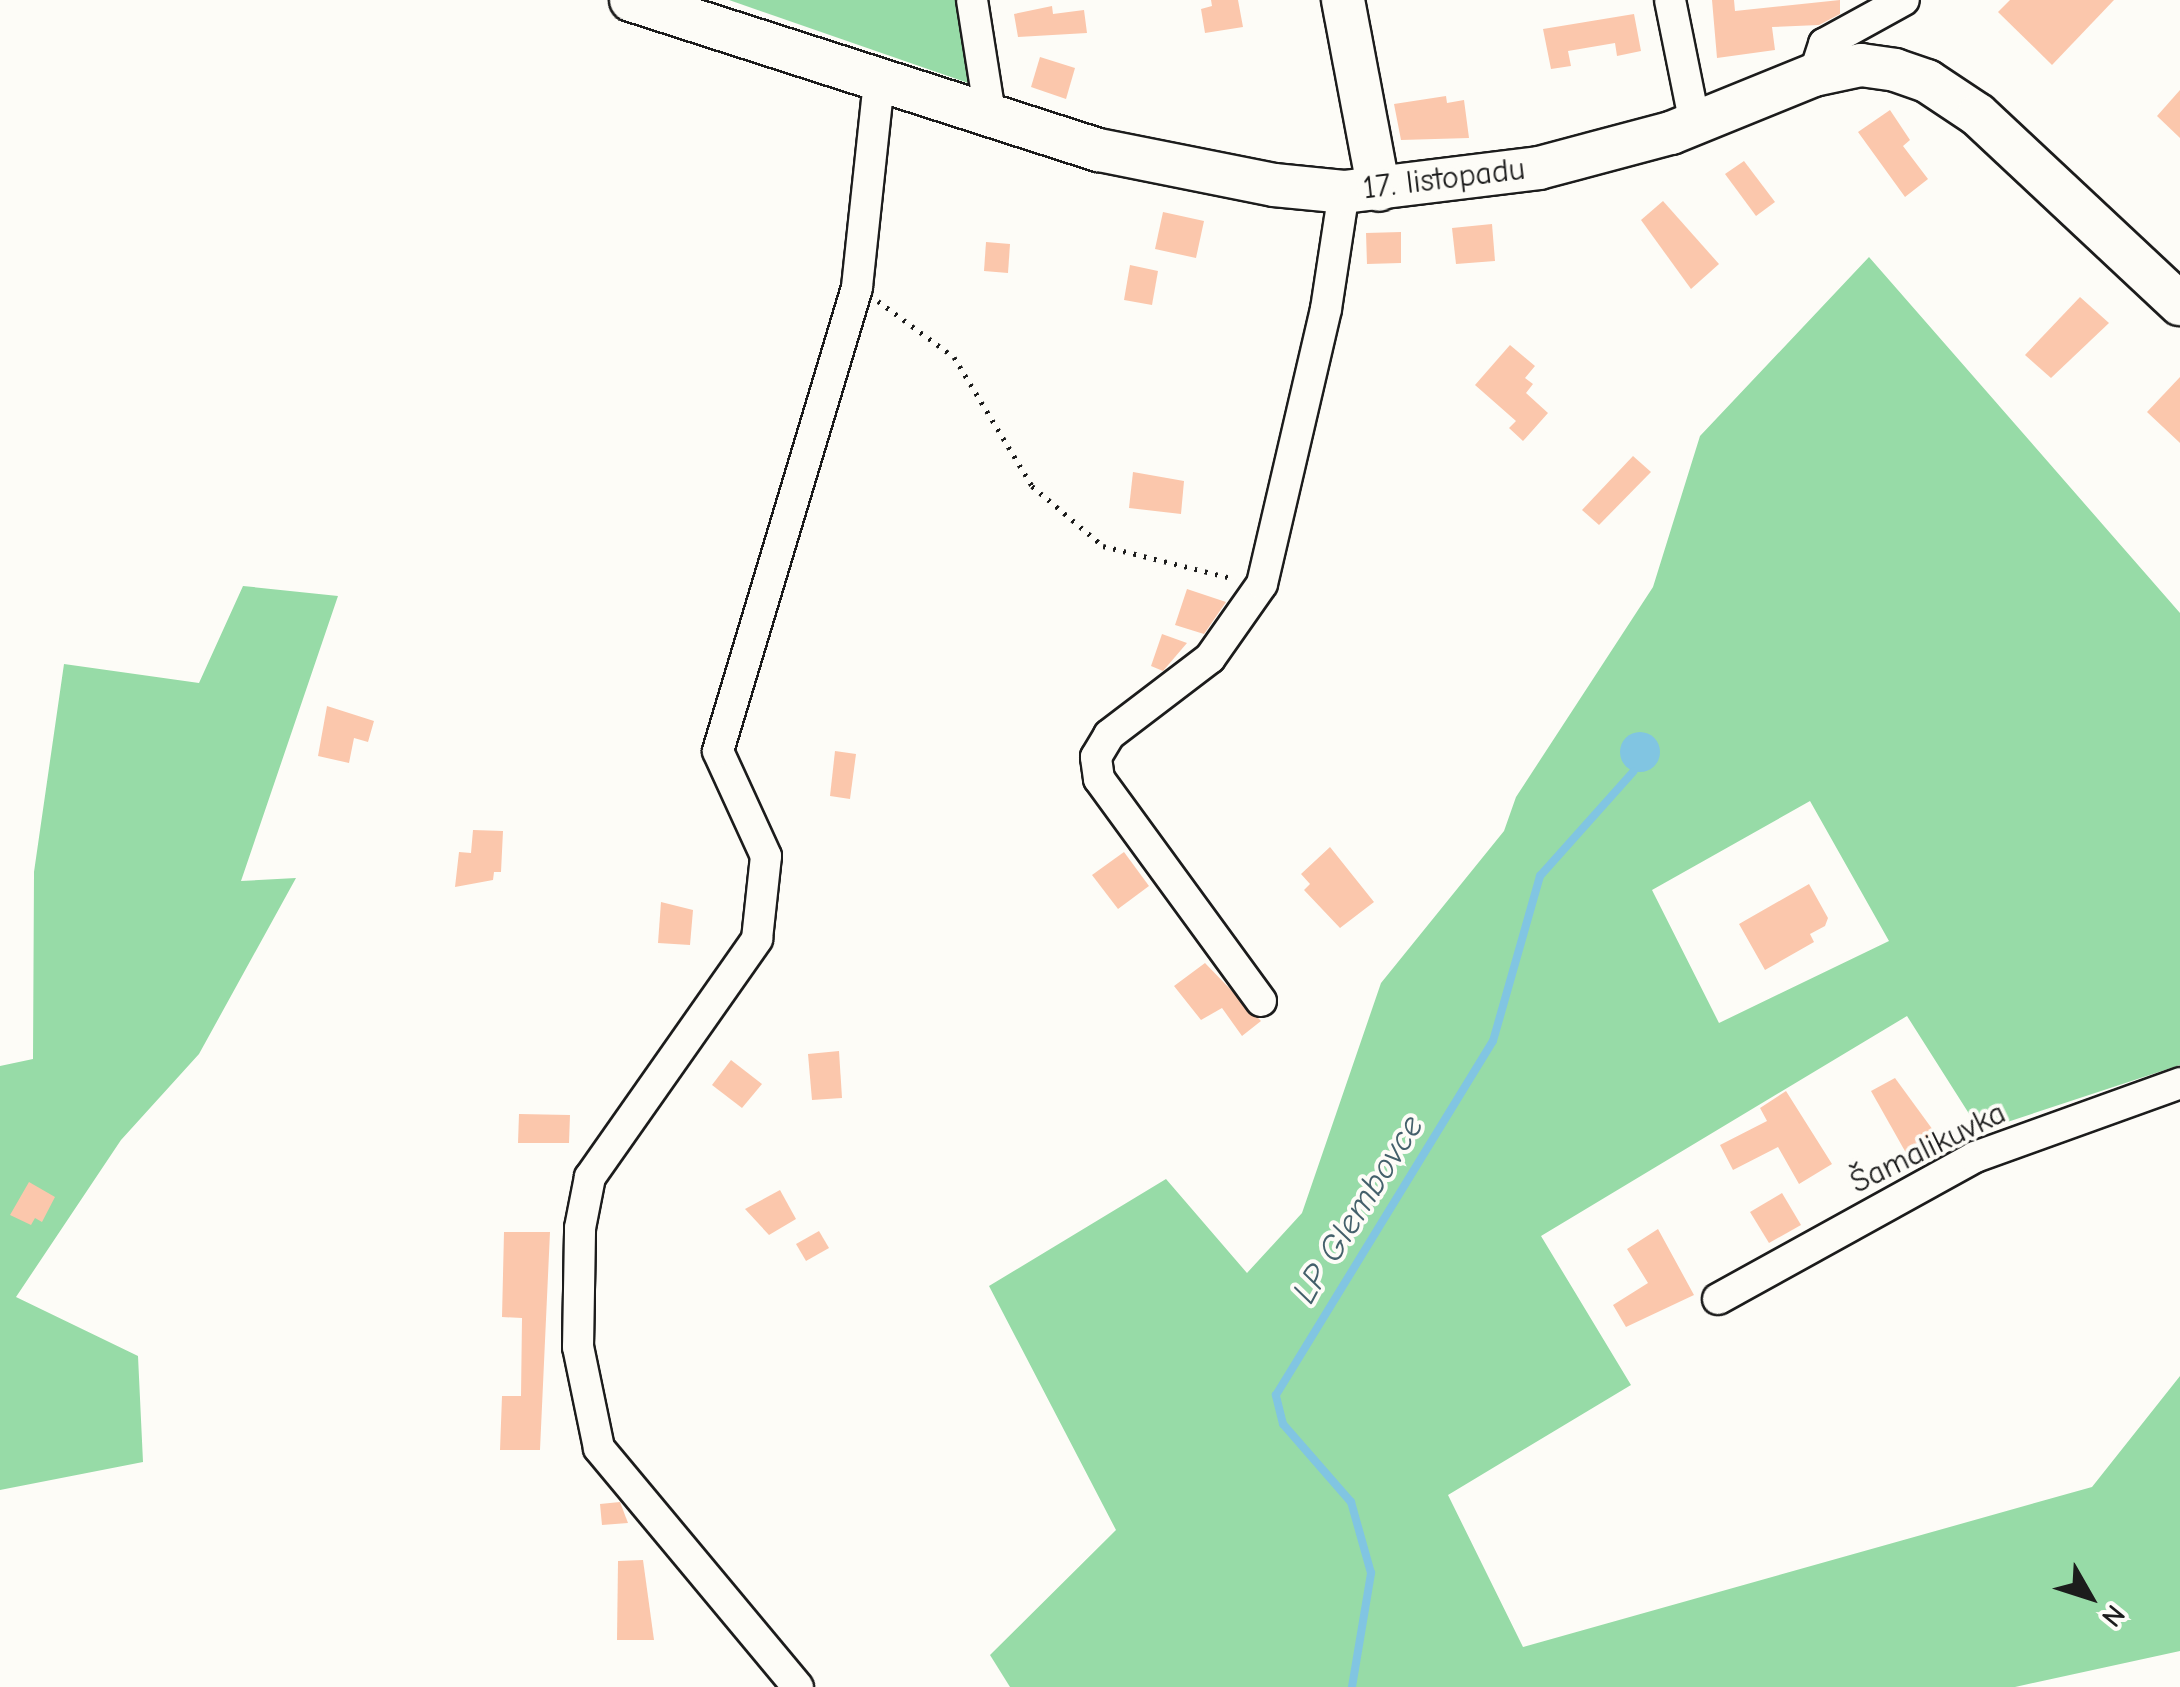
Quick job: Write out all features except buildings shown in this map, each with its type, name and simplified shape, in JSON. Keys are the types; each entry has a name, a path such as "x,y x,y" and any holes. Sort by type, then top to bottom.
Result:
{"main road":[{"name":"17. listopadu","path":"631,0 992,120 1154,162 1361,191 1540,168 1695,124 1814,75 1883,68 1949,94 2180,304"},
{"path":"1343,0 1361,191"}],"street":[{"path":"972,0 992,120"},
{"path":"1670,0 1695,124"},
{"path":"1814,75 1824,44 1904,0"},
{"path":"798,1687 599,1448 578,1347 580,1228 590,1177 757,938 766,856 718,751 857,287 879,80"},
{"path":"1261,1000 1100,778 1096,757 1109,735 1210,658 1262,584 1326,309 1361,191"},
{"name":"Šamalikuvka","path":"1718,1299 1975,1157 2180,1083"}],"path":[{"path":"857,287 954,357 1032,486 1103,546 1169,568 1262,584"}],"green space":[{"path":"729,0 961,0 971,84"},
{"path":"1869,257 2180,613 2180,1065 1980,1131 1907,1016 1541,1236 1631,1385 1448,1495 1523,1647 2092,1487 2180,1376 2180,1651 2015,1687 1010,1687 990,1655 1116,1530 989,1286 1166,1179 1247,1273 1302,1213 1381,983 1504,831 1516,797 1653,587 1700,436","holes":["1810,801 1889,941 1719,1023 1652,890"]},
{"path":"243,586 338,596 241,881 296,878 199,1054 121,1140 16,1297 138,1356 143,1462 0,1490 0,1066 33,1059 34,872 64,664 199,683"}],"water":[{"path":"1640,732 1654,738 1660,752 1654,766 1640,772 1626,766 1620,752 1626,738"}],"waterway":[{"name":"LP Glembovce","path":"1352,1687 1371,1573 1351,1502 1283,1424 1276,1395 1493,1041 1540,876 1633,772"}]}
